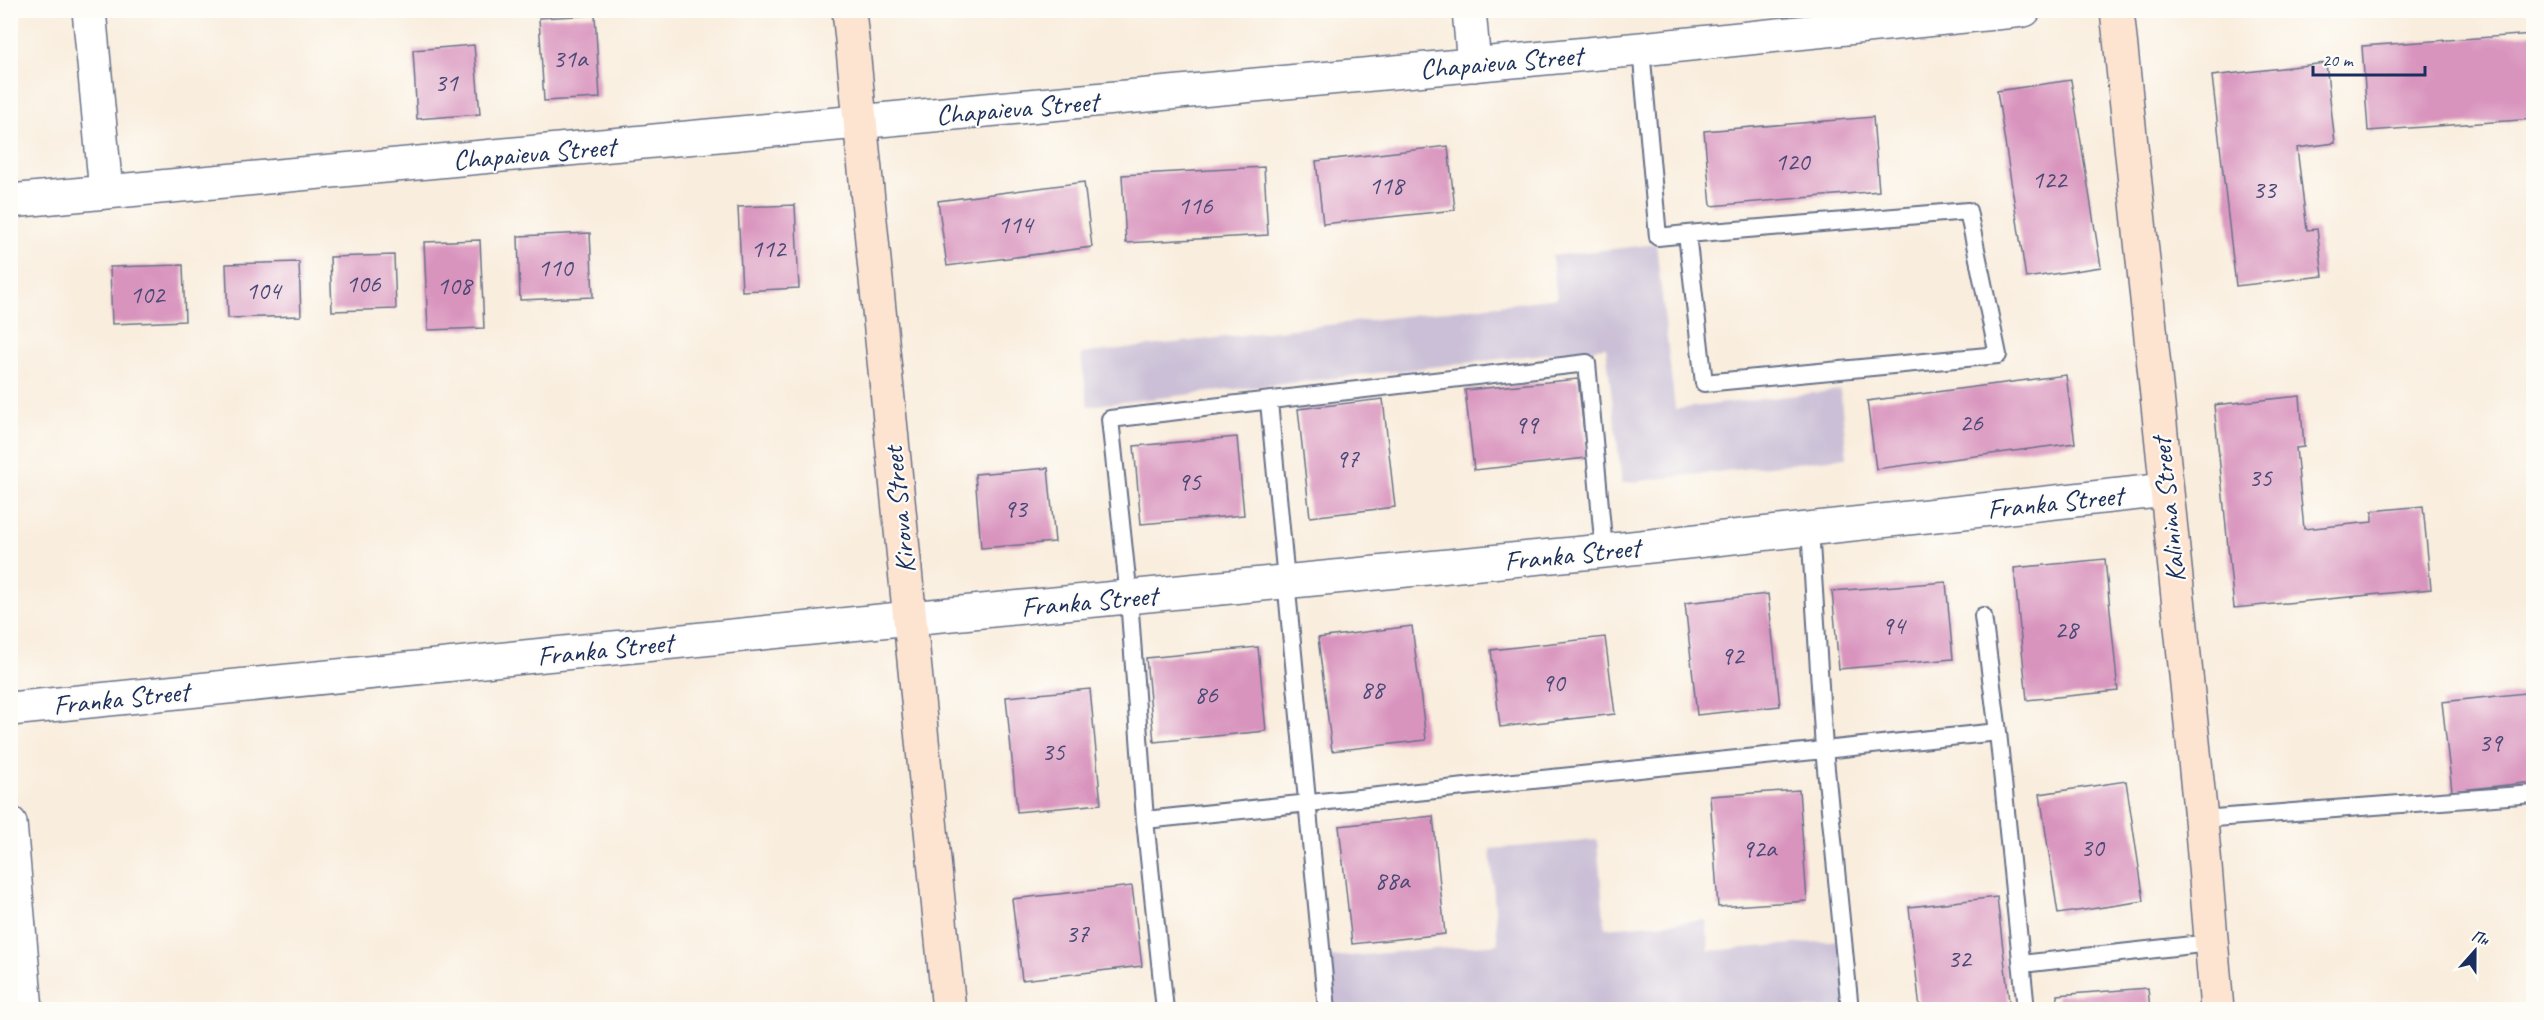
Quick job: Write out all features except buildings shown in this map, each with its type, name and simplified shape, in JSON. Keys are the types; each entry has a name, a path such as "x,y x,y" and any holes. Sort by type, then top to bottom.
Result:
{"street":[{"path":"89,10 106,192"},
{"name":"Kirova Street","path":"849,10 950,1010"},
{"path":"1469,10 1474,65"},
{"name":"Chapaieva Street","path":"10,201 1474,65 2024,10"},
{"name":"Kalinina Street","path":"2117,10 2201,819 2217,1010"},
{"name":"Franka Street","path":"10,709 1604,551 2166,490"},
{"path":"10,823 26,1010"}],"lane":[{"path":"1641,49 1658,237 1687,234 1968,211 1998,354 1704,383 1687,234"},
{"path":"1165,1010 1145,820 1129,598 1110,419 1587,363 1604,551"},
{"path":"1269,402 1327,1010"},
{"path":"1810,528 1824,749 1850,1010"},
{"path":"1983,616 1998,732 2026,1010"},
{"path":"1145,820 1308,801 1998,732"},
{"path":"2201,819 2534,794"},
{"path":"2022,964 2210,943"}],"shaded area":[{"path":"1656,244 1675,409 1840,390 1847,457 1622,483 1606,347 1088,406 1081,354 1557,298 1552,256"},
{"path":"1597,840 1605,928 1706,920 1709,951 1840,940 1846,1009 1328,1009 1324,958 1498,944 1490,849"}]}
